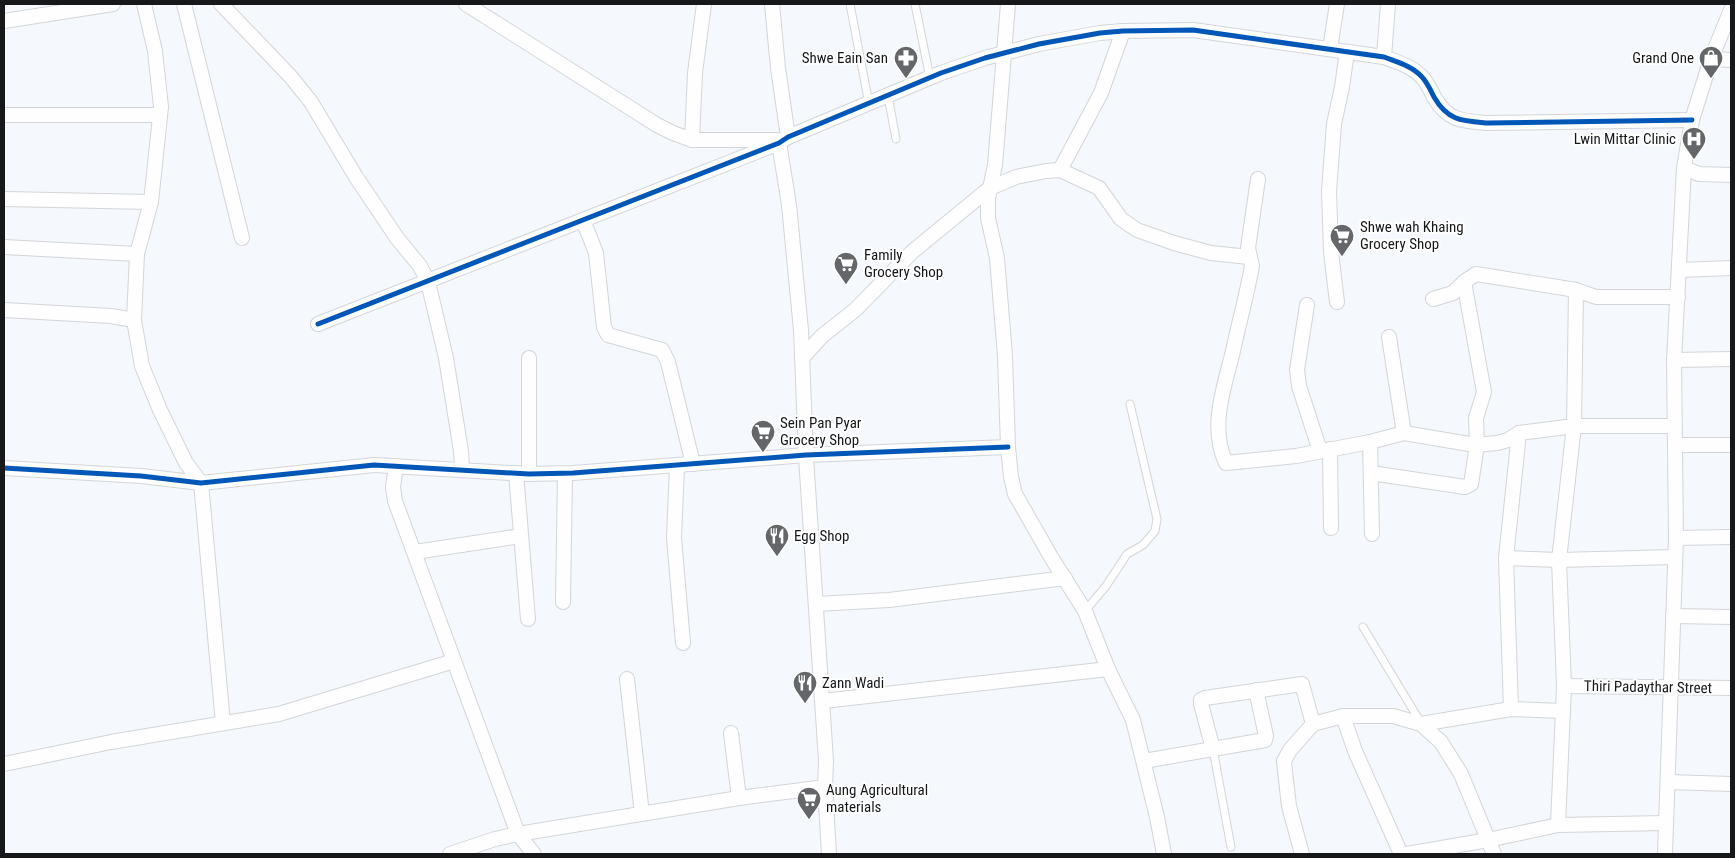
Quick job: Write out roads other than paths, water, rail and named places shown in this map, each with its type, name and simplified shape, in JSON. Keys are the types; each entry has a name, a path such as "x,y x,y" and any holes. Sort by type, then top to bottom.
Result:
{"street":[{"path":"4,20 113,4"},
{"path":"144,4 155,51 161,107 151,202 137,254 134,320 142,366 160,410 186,463 201,483 223,723"},
{"path":"184,4 242,238"},
{"path":"221,4 291,77 311,102 356,177 397,238 420,266 428,282 446,358 461,450 462,469"},
{"path":"466,4 657,125 673,133 692,140 783,140"},
{"path":"692,140 694,73 704,4"},
{"path":"772,4 802,358 806,455 826,761 827,854"},
{"path":"1008,4 995,165 990,188 988,218 996,258 999,288 1005,356 1008,447 1011,477 1015,494 1084,610 1108,669 1132,720 1144,761 1164,854"},
{"path":"1330,49 1336,4"},
{"path":"1384,57 1388,4"},
{"path":"1665,854 1676,538 1674,360 1684,168 1692,120 1711,59 1731,10"},
{"path":"318,324 783,140 930,78 985,58 1065,39 1123,31 1193,30 1384,57 1405,64 1422,77 1441,108 1453,118 1468,122 1692,120"},
{"path":"1060,170 1101,93 1123,31"},
{"path":"1337,302 1331,252 1329,192 1334,124 1347,52"},
{"path":"1711,59 1731,60"},
{"path":"4,115 160,115"},
{"path":"1684,168 1699,174 1731,175"},
{"path":"802,358 822,336 855,310 912,252 990,188 1016,177 1046,170 1060,170 1099,188 1121,220 1137,230 1211,253 1249,257"},
{"path":"1258,180 1248,248 1252,266 1219,407 1218,436 1221,452 1226,463 1232,464 1296,456 1370,442 1404,433 1477,445 1508,440 1519,433 1574,426 1674,426"},
{"path":"4,199 151,202"},
{"path":"583,220 596,254 604,327 608,336 662,350 668,362 692,464"},
{"path":"4,247 137,254"},
{"path":"1679,270 1731,268"},
{"path":"1432,299 1452,293 1476,274 1576,290 1596,297 1678,297"},
{"path":"1371,472 1465,487 1471,484 1477,445 1476,418 1484,392 1464,282"},
{"path":"1558,825 1564,686 1559,560 1574,426 1576,290"},
{"path":"1306,305 1297,370 1299,386 1325,450 1331,528"},
{"path":"4,310 111,316 134,320"},
{"path":"1389,337 1404,433"},
{"path":"528,619 521,536 529,358"},
{"path":"1674,360 1731,358"},
{"path":"1511,709 1506,558 1519,433"},
{"path":"1370,442 1372,534"},
{"path":"1676,444 1731,445"},
{"path":"4,468 141,476 201,483 374,465 564,474 806,455 1008,447"},
{"path":"396,466 393,487 395,501 518,834 534,854"},
{"path":"677,466 674,538 683,643"},
{"path":"563,602 564,474"},
{"path":"415,552 521,536"},
{"path":"1676,538 1731,537"},
{"path":"1506,558 1559,560 1675,557"},
{"path":"816,604 889,600 1065,578"},
{"path":"1673,616 1731,617"},
{"path":"4,764 112,742 279,714 454,661"},
{"path":"822,701 1108,669"},
{"path":"627,680 642,814"},
{"path":"1214,749 1201,700 1302,684 1313,724"},
{"name":"Thiri Padaythar Street","path":"1564,686 1731,688"},
{"path":"1144,761 1265,740 1266,736 1256,690"},
{"path":"1302,854 1289,806 1284,761 1290,750 1313,724 1343,716 1393,716 1421,724 1511,709 1563,711"},
{"path":"1343,716 1355,751 1401,854"},
{"path":"1421,724 1441,742 1461,774 1494,854"},
{"path":"731,733 739,798"},
{"path":"1668,782 1731,784"},
{"path":"450,854 495,839 518,834 739,798 825,787"},
{"path":"1407,854 1488,840 1558,825 1666,823"}],"lane":[{"path":"850,4 869,104"},
{"path":"915,4 930,78"},
{"path":"888,96 896,139"},
{"path":"1084,610 1106,586 1127,554 1144,544 1155,531 1157,519 1130,404"},
{"path":"1363,627 1421,724"},
{"path":"1214,749 1231,848"}],"place":[{"name":"Shwe Eain San","path":"906,79"},
{"name":"Grand One","path":"1711,79"},
{"name":"Lwin Mittar Clinic","path":"1694,160"},
{"name":"Shwe wah Khaing Grocery Shop","path":"1342,257"},
{"name":"Family Grocery Shop","path":"846,285"},
{"name":"Sein Pan Pyar Grocery Shop","path":"763,453"},
{"name":"Egg Shop","path":"777,557"},
{"name":"Zann Wadi","path":"805,704"},
{"name":"Aung Agricultural materials","path":"809,820"}]}
